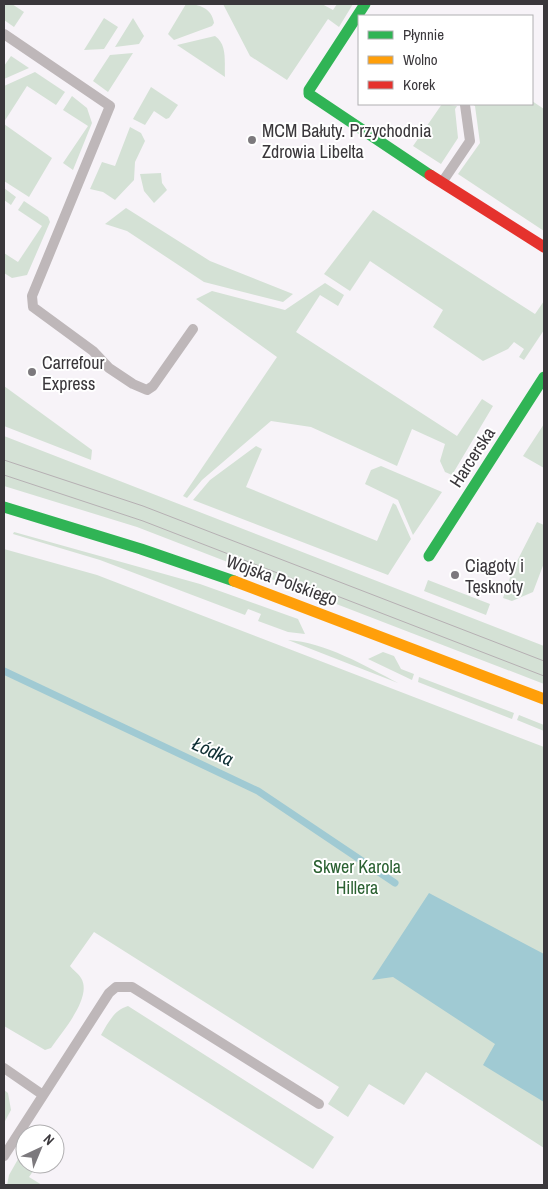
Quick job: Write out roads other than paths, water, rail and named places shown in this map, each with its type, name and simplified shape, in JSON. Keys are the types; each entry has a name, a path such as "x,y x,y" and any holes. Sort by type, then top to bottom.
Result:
{"street":[{"path":"365,4 309,90 309,94 442,182 544,246"},
{"name":"Harcerska","path":"429,556 544,377"},
{"name":"Wojska Polskiego","path":"4,507 183,562 274,594 544,699"}],"lane":[{"path":"4,34 110,106 32,296 33,307 94,351 108,368 147,390 153,386 192,329"},
{"path":"442,182 470,141 465,105"},
{"path":"4,1156 109,993 116,987 132,987 319,1104"},
{"path":"4,1068 42,1095"}],"water":[{"path":"429,893 544,954 544,1102 483,1065 495,1044 393,977 372,980"}],"waterway":[{"name":"Łódka","path":"4,671 258,791 395,883"}],"tram line":[{"path":"4,460 143,506 544,661"},
{"path":"4,475 143,521 544,676"}],"place":[{"name":"MCM Bałuty. Przychodnia Zdrowia Libelta","path":"252,140"},
{"name":"Carrefour Express","path":"32,372"},
{"name":"Ciągoty i Tęsknoty","path":"455,575"}],"park label":[{"name":"Skwer Karola Hillera","path":"357,876"}]}
